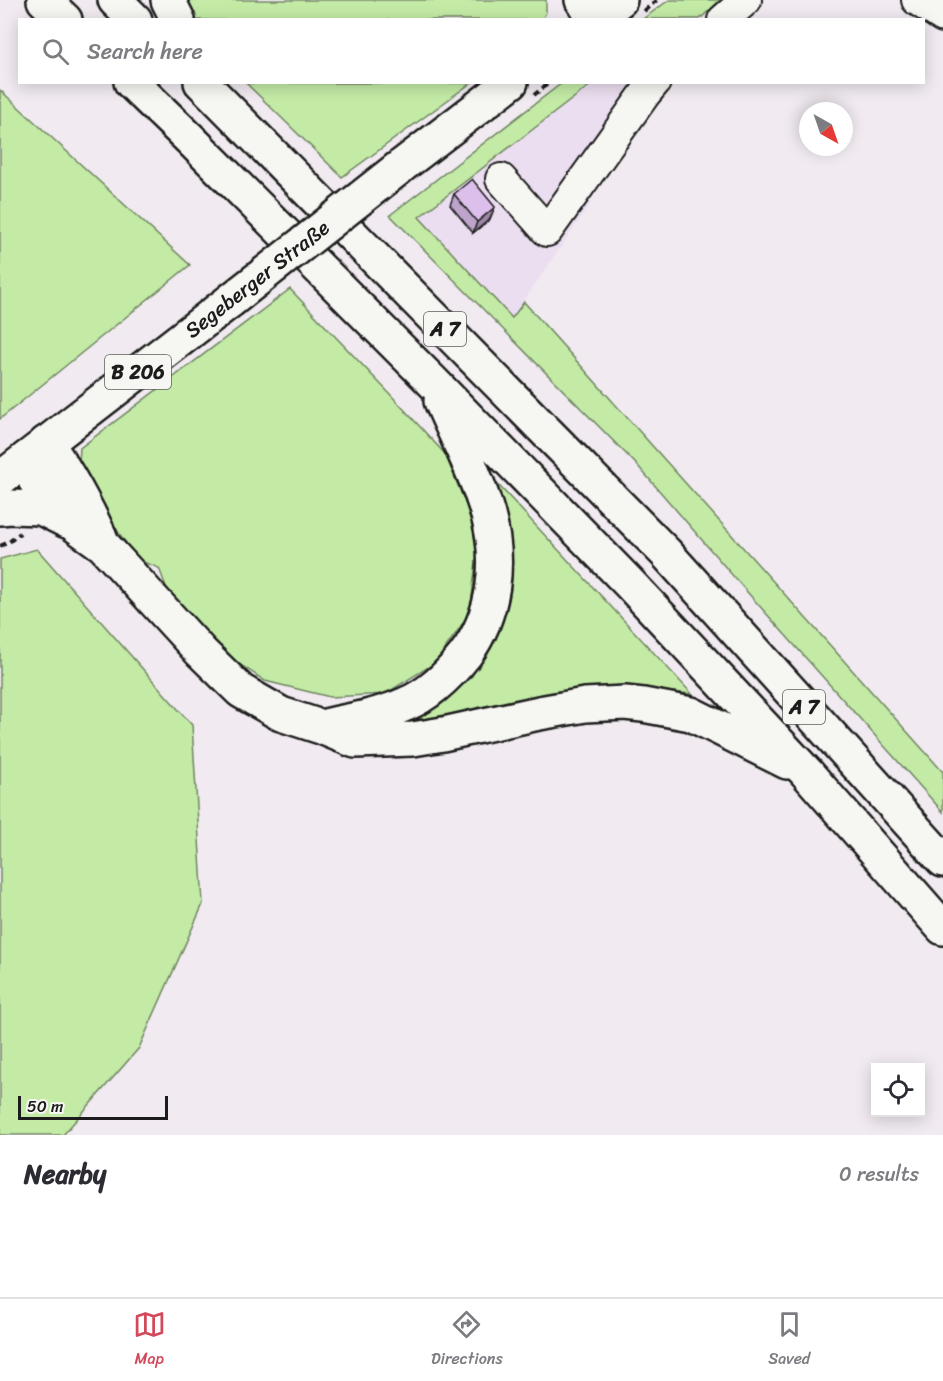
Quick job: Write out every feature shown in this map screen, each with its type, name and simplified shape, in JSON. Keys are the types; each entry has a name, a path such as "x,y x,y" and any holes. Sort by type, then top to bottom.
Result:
{"main road":[{"path":"44,0 63,18"},
{"path":"115,0 133,18"},
{"path":"168,0 177,18"},
{"path":"582,0 594,18"},
{"path":"596,18 620,0"},
{"name":"A 7","path":"133,84 433,382 630,584 806,772 943,928"},
{"name":"Segeberger Straße","path":"0,479 509,84"},
{"name":"A 7","path":"212,90 666,553 943,860"},
{"path":"321,727 408,704 443,680 472,645 492,597 494,543 488,514 476,480 433,382"},
{"path":"36,451 34,480 75,525"},
{"path":"36,451 65,471 90,514 103,544"},
{"path":"0,508 41,508 75,525 103,544 201,652 241,691 281,714 355,741 403,739 454,732 563,708 634,704 662,707 691,714 806,772"}],"street":[{"path":"725,18 746,0"},
{"path":"917,0 943,17"},
{"path":"501,178 547,231 653,84"}],"shaded area":[{"path":"592,84 634,84 571,186 591,203 512,318 419,217"}],"green space":[{"path":"181,0 546,0 546,12 543,18 192,18"},
{"path":"669,0 720,0 701,18 644,18"},
{"path":"247,84 470,84 342,177"},
{"path":"561,84 592,84 419,217 512,318 524,302 943,772 943,812 638,466 390,215"},
{"path":"0,90 190,265 0,419"},
{"path":"290,289 445,454 479,536 470,613 435,663 385,694 330,697 265,681 233,660 171,600 159,568 138,560 97,502 79,463 80,448"},
{"path":"489,475 692,694 623,687 371,734 422,709 472,676 498,629 512,580"},
{"path":"37,549 192,725 203,904 139,1048 63,1135 0,1135 0,559"}],"building":[{"path":"472,179 495,207 477,222 454,194"}]}
